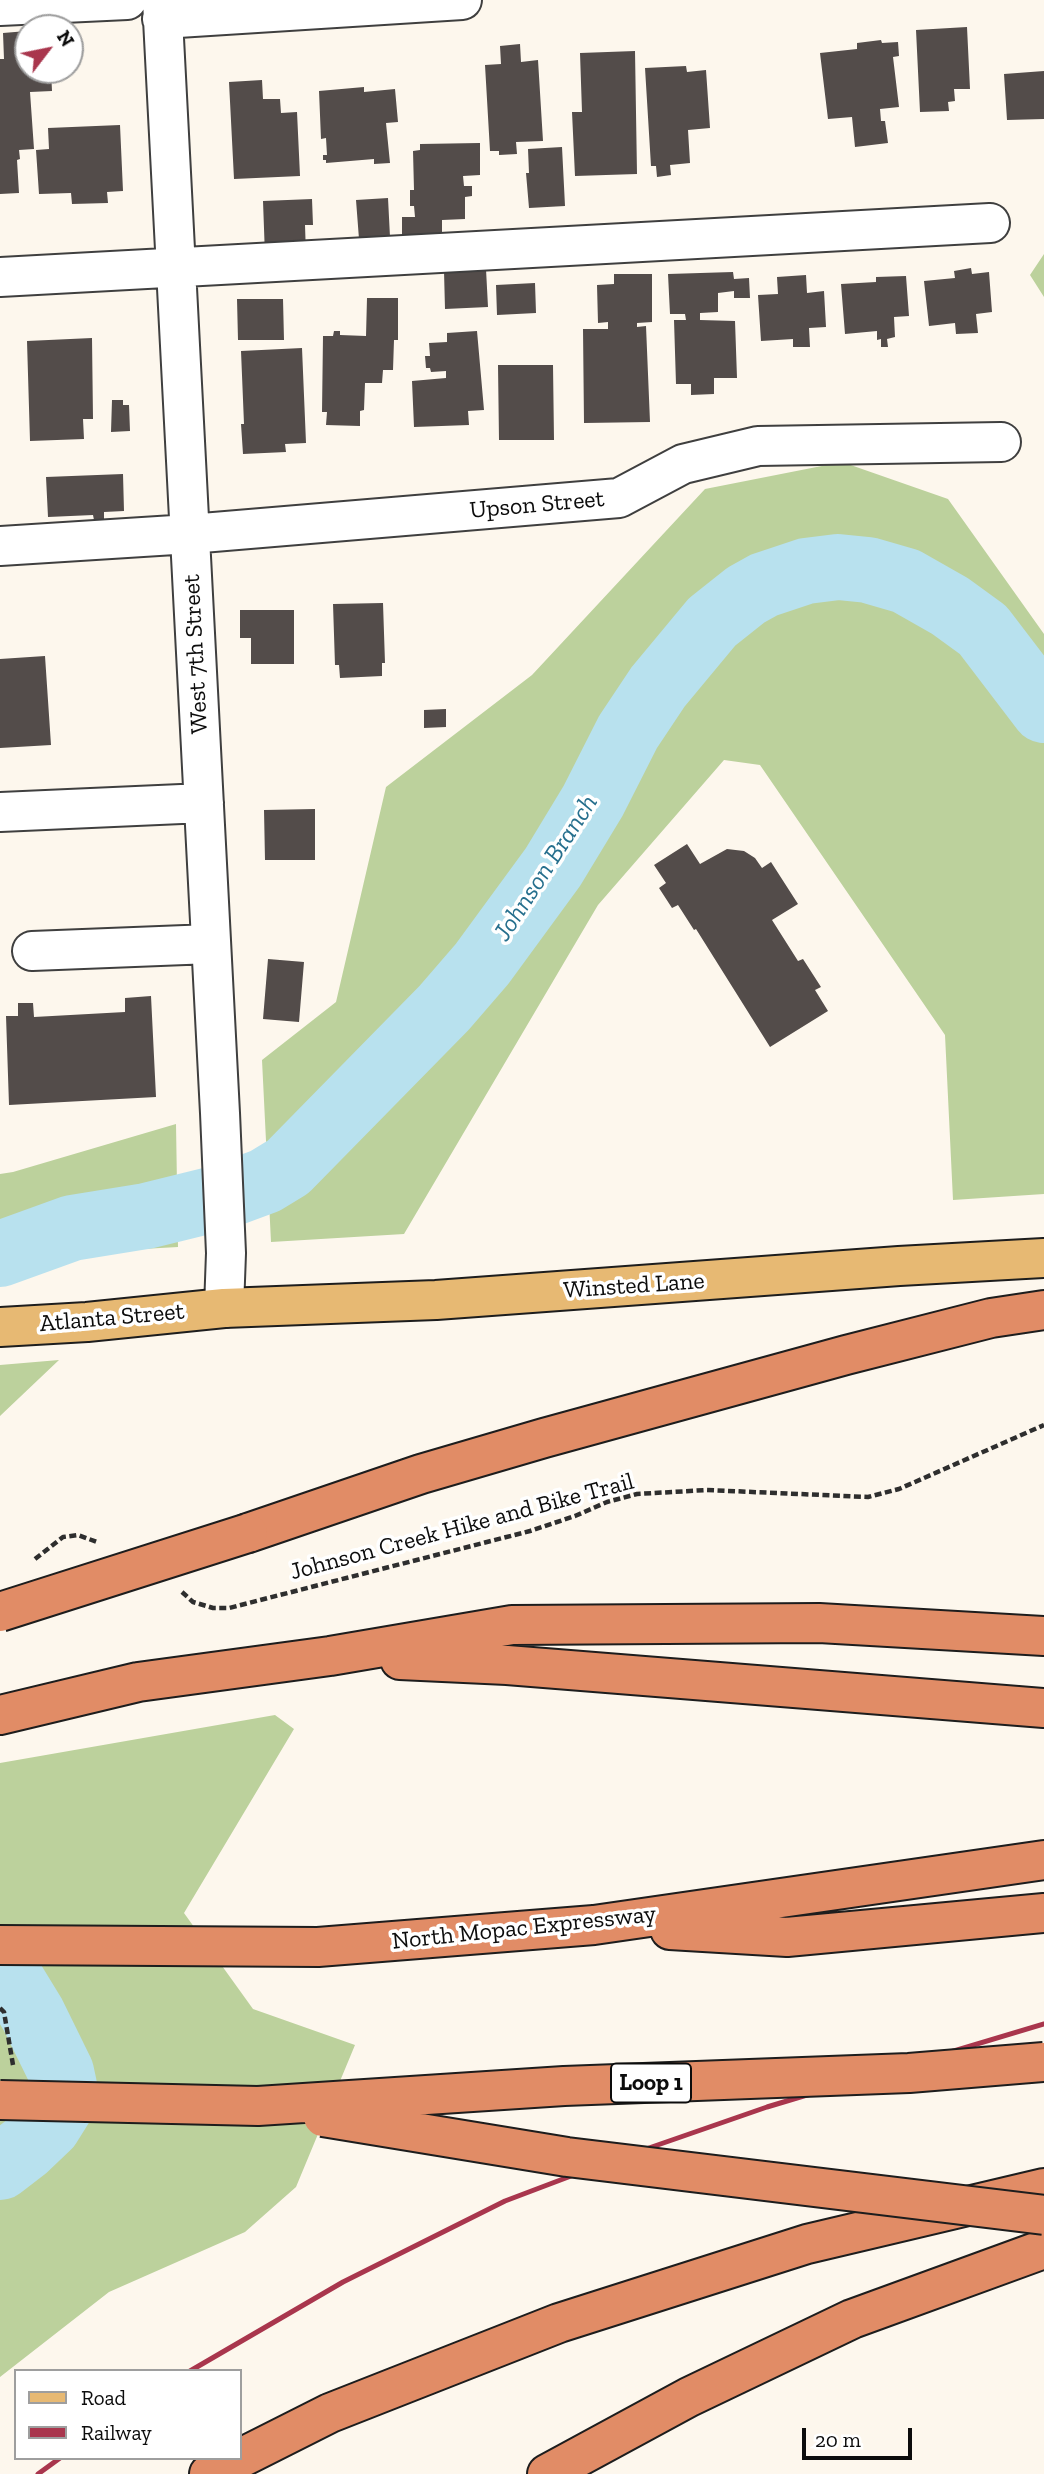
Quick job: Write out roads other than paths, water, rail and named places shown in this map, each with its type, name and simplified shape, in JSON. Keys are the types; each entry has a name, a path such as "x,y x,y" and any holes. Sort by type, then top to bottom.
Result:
{"highway":[{"path":"0,1612 248,1533 421,1474 544,1438 846,1355 991,1318 1044,1310"},
{"path":"0,1715 138,1682 330,1656 512,1625 819,1623 1044,1636"},
{"path":"330,1656 507,1665 1044,1708"},
{"name":"North Mopac Expressway","path":"0,1945 318,1947 594,1925 1044,1860"},
{"path":"594,1925 787,1937 1044,1913"},
{"name":"Loop 1","path":"0,2100 258,2106 578,2086 909,2073 1044,2062"},
{"path":"258,2106 567,2157 1044,2215"},
{"path":"242,2457 330,2413 559,2323 807,2244 1044,2188"},
{"path":"547,2474 690,2397 852,2319 1044,2249"},
{"path":"209,2474 237,2460"}],"main road":[{"name":"Winsted Lane","path":"224,1308 436,1300 1044,1258"},
{"name":"Atlanta Street","path":"0,1327 87,1322 224,1308"}],"street":[{"path":"0,6 127,0"},
{"path":"162,10 462,0"},
{"name":"West 7th Street","path":"162,10 212,944 226,1254 224,1308"},
{"path":"0,277 990,223"},
{"name":"Upson Street","path":"0,545 190,534 619,498 683,464 758,446 1001,442"},
{"path":"0,812 204,803"},
{"path":"32,951 212,944"}],"waterway":[{"name":"Johnson Branch","path":"0,1254 72,1228 146,1216 219,1198 265,1181 288,1167 444,1008 482,964 553,867 593,801 628,732 658,687 712,622 746,595 764,585 806,571 838,567 868,570 906,581 950,606 983,630 1044,710"},
{"name":"Johnson Branch","path":"0,1961 33,2015 61,2072 64,2086 63,2102 48,2126 0,2167"}],"railway":[{"path":"193,2369 343,2282 505,2201 767,2107 1044,2024"},
{"path":"38,2474 57,2460"}]}
